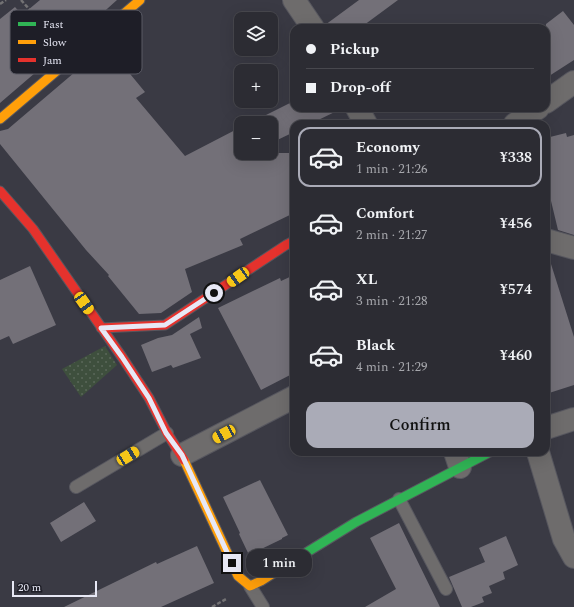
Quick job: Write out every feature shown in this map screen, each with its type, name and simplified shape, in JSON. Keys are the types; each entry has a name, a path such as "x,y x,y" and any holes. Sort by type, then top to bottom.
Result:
{"street":[{"path":"128,10 140,0"},
{"path":"294,0 310,24"},
{"path":"0,119 53,74"},
{"path":"550,99 574,82"},
{"path":"521,120 532,112"},
{"path":"3,194 33,229 149,398 166,433 182,455 238,576 250,586 356,522 399,499 458,460 474,456"},
{"path":"550,241 574,248"},
{"path":"101,328 165,325 290,242"},
{"path":"182,455 290,399"},
{"path":"550,427 574,419"},
{"path":"539,456 564,540 574,556"}],"lane":[{"path":"76,487 166,433"},
{"path":"399,499 446,589"},
{"path":"250,586 262,607"}],"path":[{"path":"0,4 6,0"},
{"path":"21,0 30,10"}],"green space":[{"path":"105,346 117,365 81,397 62,369"}],"building":[{"path":"40,0 117,0 106,10 28,10"},
{"path":"359,0 398,0 365,24 326,24"},
{"path":"10,11 10,74 34,74 0,103 0,19"},
{"path":"563,11 574,25 574,60 550,75 550,24 546,24"},
{"path":"73,74 130,74 145,92 136,98 185,156 234,131 234,160 278,160 278,153 290,153 290,215 240,239 243,245 185,269 192,292 161,313 139,314 108,276 109,275 86,250 0,144 0,131 8,129"},
{"path":"290,103 290,112 335,112 318,120 290,120 290,134 278,140 278,116 264,116"},
{"path":"566,133 567,137 574,135 574,235 558,230 550,197 550,137"},
{"path":"550,264 574,337 574,385 550,393"},
{"path":"30,266 56,325 13,344 9,336 0,340 0,280"},
{"path":"290,277 290,375 261,390 218,308 280,278 281,281"},
{"path":"199,317 202,328 190,334 201,358 173,368 171,365 152,372 141,345 158,338 172,335"},
{"path":"260,480 288,535 249,555 223,497"},
{"path":"84,502 96,521 61,542 50,523"},
{"path":"399,523 440,607 365,607 396,589 370,538"},
{"path":"506,536 518,565 503,572 505,579 489,586 492,593 482,597 484,602 471,607 462,607 449,577 485,562 479,548"},
{"path":"197,546 214,583 161,607 64,607 156,562 157,564"}],"traffic: fast":[{"path":"283,567 356,522 482,456"}],"traffic: slow":[{"path":"128,10 140,0"},
{"path":"0,119 53,74"},
{"path":"184,460 238,576 250,586 283,567"}],"traffic: jam":[{"path":"0,191 33,229 122,357 149,398 167,433 184,460"},
{"path":"101,328 165,325 290,243"}],"route":[{"path":"214,293 165,325 101,328 149,398 166,433 182,455 232,563"}]}
